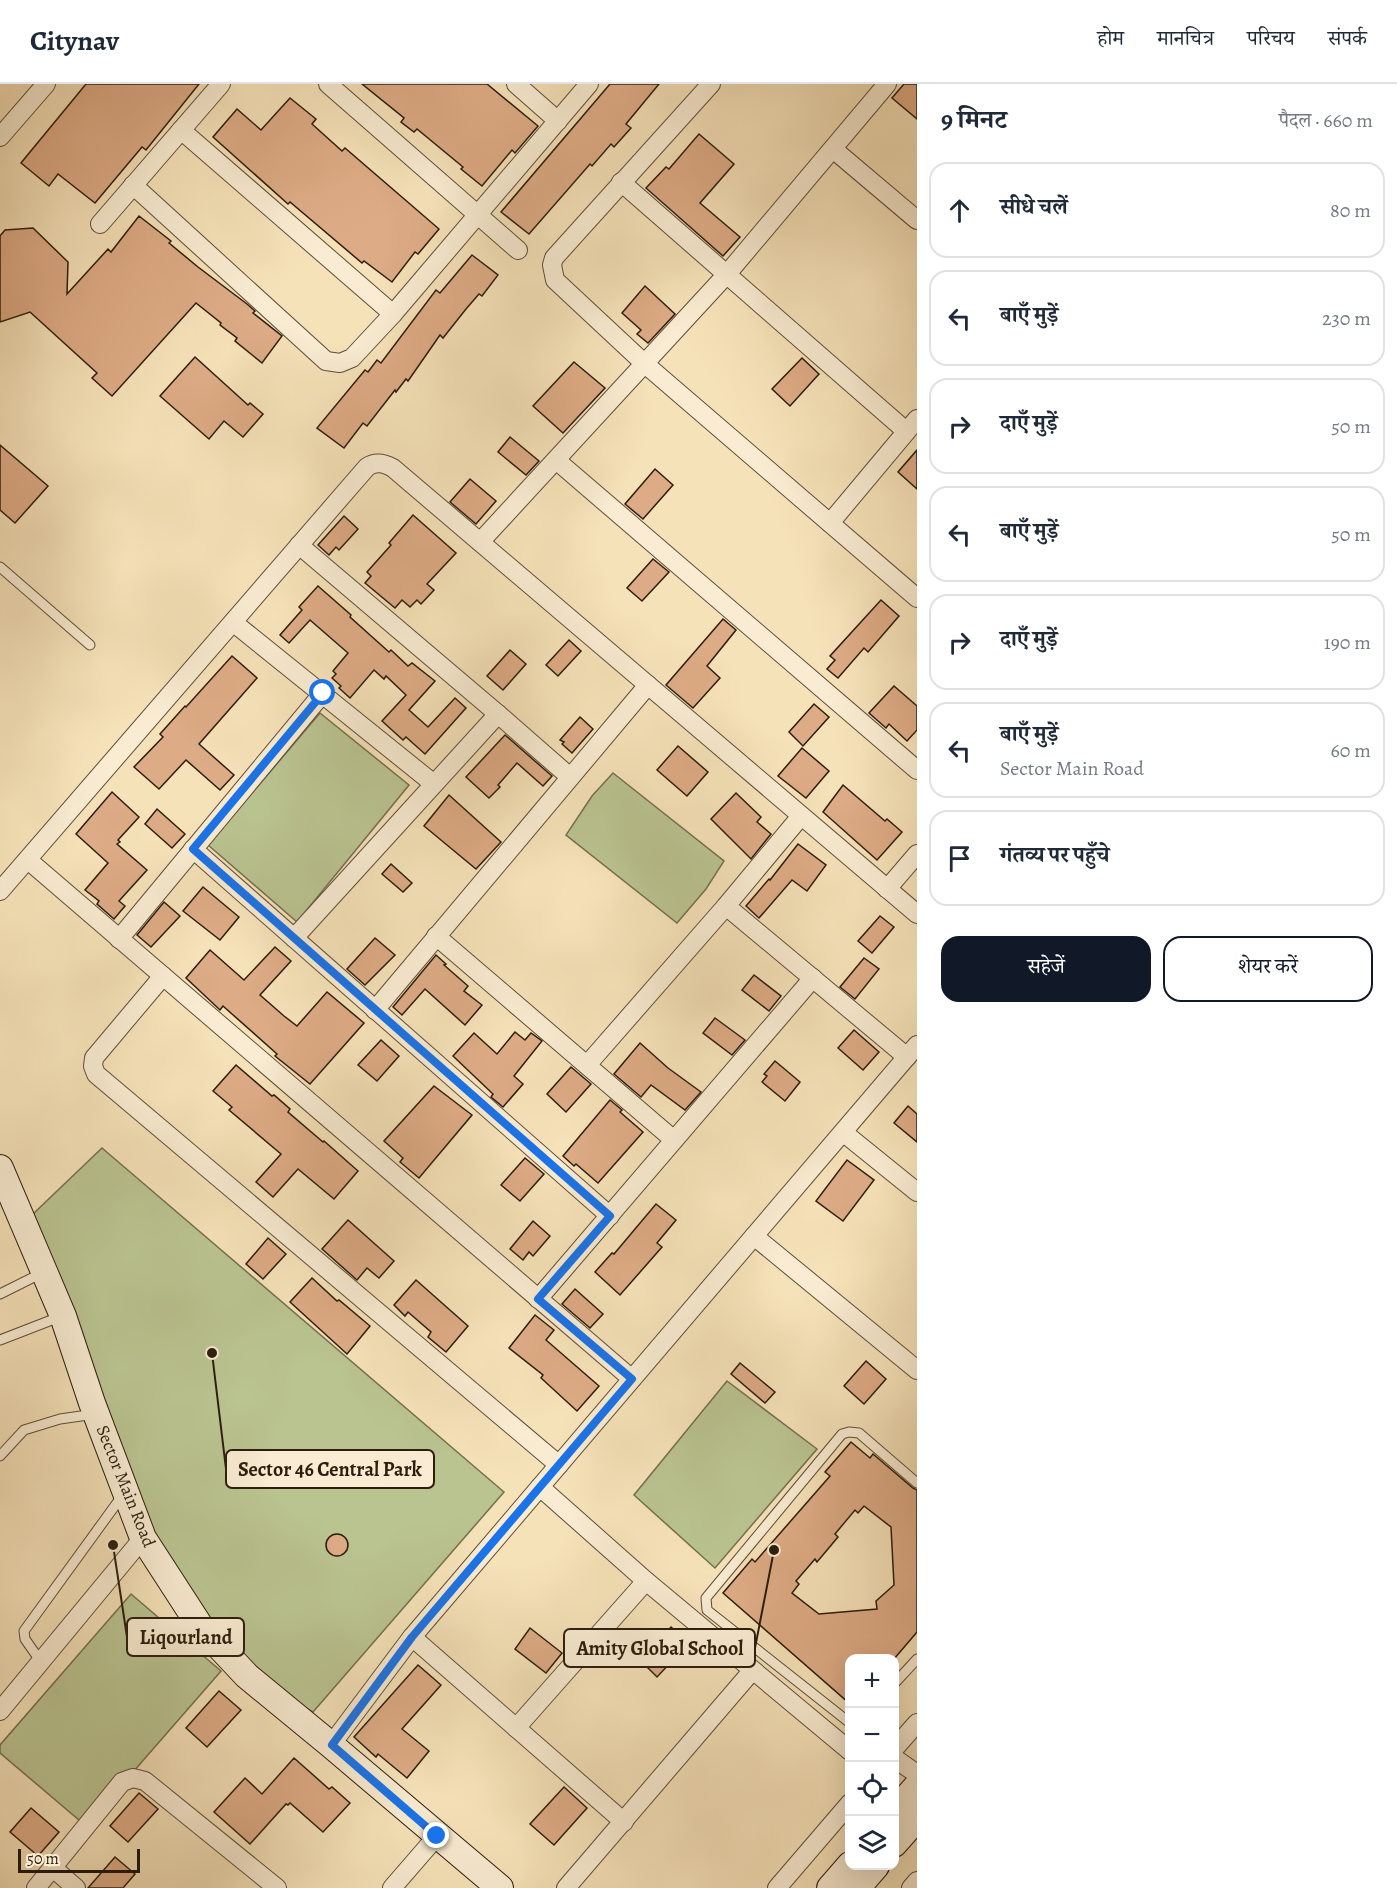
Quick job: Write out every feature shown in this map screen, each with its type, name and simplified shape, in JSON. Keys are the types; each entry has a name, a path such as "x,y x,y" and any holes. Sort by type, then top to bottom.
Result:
{"street":[{"path":"0,137 46,84"},
{"path":"100,224 221,84"},
{"path":"328,84 518,250"},
{"path":"516,84 558,121"},
{"path":"133,185 326,361 340,363 352,358 393,314 589,84"},
{"path":"711,84 554,258 552,273 555,280 645,364 917,598"},
{"path":"480,542 727,274 887,84"},
{"path":"181,130 393,314"},
{"path":"833,149 917,220"},
{"path":"621,182 727,274 912,425 830,523"},
{"path":"556,460 917,771"},
{"path":"0,891 367,468 384,463 393,468 917,914"},
{"path":"299,546 570,777"},
{"path":"234,623 434,784"},
{"path":"375,1010 648,685"},
{"path":"119,939 323,693"},
{"path":"294,938 498,714"},
{"path":"587,1065 801,816"},
{"path":"193,849 610,1216"},
{"path":"887,889 917,854"},
{"path":"28,861 632,1379"},
{"path":"332,1745 412,1637 912,1051 813,978 726,906"},
{"path":"436,936 674,1140"},
{"path":"163,976 94,1058 93,1066 96,1074 559,1465"},
{"path":"538,1299 813,978"},
{"path":"844,1133 917,1192"},
{"name":"Sector Main Road","path":"2,1181 63,1316 96,1413 143,1538 200,1626 247,1676 500,1888"},
{"path":"754,1236 917,1370"},
{"path":"540,1487 646,1581 845,1748"},
{"path":"0,1711 7,1689 41,1662 143,1538"},
{"path":"516,1728 646,1581"},
{"path":"412,1637 624,1822"},
{"path":"566,1888 752,1671"},
{"path":"899,1743 917,1723"},
{"path":"899,1761 917,1774"},
{"path":"36,1888 122,1782 133,1778 145,1781 277,1888"},
{"path":"899,1806 917,1786"},
{"path":"777,1888 845,1808"},
{"path":"899,1838 917,1818"},
{"path":"392,1888 437,1836"},
{"path":"53,1868 76,1888"},
{"path":"830,1888 845,1870"},
{"path":"857,1888 873,1870"},
{"path":"911,1888 917,1881"}],"lane":[{"path":"0,567 90,645"},
{"path":"0,1294 45,1272"},
{"path":"0,1340 63,1316"},
{"path":"0,1456 24,1430 60,1419 96,1413"},
{"path":"845,1720 707,1610 706,1598 842,1434 859,1433 917,1483"},
{"path":"41,1662 25,1639 24,1631 126,1492"},
{"path":"899,1679 917,1659"}],"green space":[{"path":"320,713 409,785 297,922 208,845"},
{"path":"613,773 724,861 706,889 677,923 566,835 592,796"},
{"path":"102,1148 504,1492 313,1712 268,1686 180,1589 149,1533 32,1215"},
{"path":"727,1381 817,1449 715,1568 634,1495"},
{"path":"131,1594 221,1671 86,1826 0,1753 0,1745"}],"building":[{"path":"86,84 199,84 146,150 142,147 95,203 58,174 49,186 21,163"},
{"path":"362,84 487,84 538,126 515,153 512,150 482,186 417,129 414,132 401,122 404,118"},
{"path":"610,84 659,84 626,124 631,128 614,147 611,144 592,166 590,164 529,234 501,212"},
{"path":"904,84 917,84 917,119 892,98"},
{"path":"290,98 316,119 312,124 342,151 345,148 439,229 418,254 415,252 392,282 364,261 362,263 290,202 288,204 213,137 237,109 261,130"},
{"path":"699,134 734,164 700,203 740,237 723,256 646,188 666,167 669,169"},
{"path":"139,216 171,241 169,243 198,267 247,304 255,311 253,313 282,336 262,363 235,341 237,338 220,325 221,323 196,303 112,396 92,378 97,373 30,312 0,322 0,236 5,230 33,228 68,262 67,294 108,249 111,252"},
{"path":"472,255 498,275 482,296 479,294 443,338 440,335 408,381 406,379 396,392 395,390 367,426 363,423 344,448 317,428 365,370 368,372 377,360 381,363 436,290 440,293"},
{"path":"645,286 675,314 648,343 637,334 641,330 622,313"},
{"path":"195,357 248,405 250,403 263,414 243,437 224,421 209,439 160,396"},
{"path":"802,358 819,374 790,406 772,389"},
{"path":"574,362 605,388 563,433 533,406"},
{"path":"510,437 539,461 526,475 498,452"},
{"path":"0,445 48,486 15,523 0,510"},
{"path":"917,450 917,489 898,472"},
{"path":"655,469 673,485 643,519 625,504"},
{"path":"470,479 496,501 476,524 450,502"},
{"path":"413,515 456,553 427,584 434,590 421,604 417,600 410,607 402,600 395,608 365,583 371,576 367,572"},
{"path":"344,516 358,529 339,550 336,547 329,555 318,545"},
{"path":"653,559 669,572 642,601 627,588"},
{"path":"318,586 389,652 391,650 408,666 412,663 435,681 409,710 428,727 455,698 466,708 425,754 406,737 403,740 382,721 406,695 386,676 384,679 374,670 350,698 332,678 336,674 333,671 348,653 310,620 289,643 280,635 302,610 299,607"},
{"path":"881,600 899,616 868,652 864,648 838,678 827,669 835,660 830,656"},
{"path":"723,619 736,630 707,666 720,678 693,708 666,685"},
{"path":"569,640 581,651 558,676 546,665"},
{"path":"510,650 526,664 503,690 487,676"},
{"path":"232,656 257,678 199,744 234,775 220,790 186,760 159,789 134,767 163,737 160,734"},
{"path":"894,686 917,706 917,730 907,741 889,724 886,728 869,713"},
{"path":"814,704 829,717 803,746 789,732"},
{"path":"580,717 593,729 572,753 560,740"},
{"path":"505,735 552,776 543,786 517,763 489,798 466,777"},
{"path":"678,746 708,772 687,796 657,770"},
{"path":"802,748 829,771 806,798 778,776"},
{"path":"843,785 885,821 887,819 902,832 877,860 823,812"},
{"path":"112,792 139,817 117,844 147,870 119,901 125,906 114,919 97,904 99,901 85,890 108,863 76,834"},
{"path":"736,793 761,817 757,822 771,834 751,859 711,819"},
{"path":"449,795 501,842 476,869 424,826"},
{"path":"157,809 185,834 172,848 145,824"},
{"path":"798,844 826,865 807,891 792,880 759,918 746,906"},
{"path":"391,864 412,883 403,892 382,874"},
{"path":"203,887 239,917 220,940 183,911"},
{"path":"164,902 180,916 151,947 137,935"},
{"path":"880,916 894,927 872,953 858,941"},
{"path":"375,938 395,955 365,985 347,969"},
{"path":"275,947 291,961 260,995 284,1016 297,1026 327,992 364,1023 310,1084 275,1056 277,1054 223,1006 220,1010 186,978 210,950 244,980"},
{"path":"436,955 468,986 464,991 482,1005 465,1025 425,989 402,1015 393,1007"},
{"path":"864,958 879,969 855,999 840,987"},
{"path":"754,975 781,996 769,1011 742,990"},
{"path":"715,1018 745,1040 732,1055 703,1033"},
{"path":"854,1030 879,1052 863,1070 838,1048"},
{"path":"515,1032 525,1040 531,1033 542,1041 514,1076 523,1084 503,1107 491,1097 493,1094 453,1056 474,1033 497,1054"},
{"path":"381,1040 399,1056 377,1081 358,1065"},
{"path":"640,1043 668,1068 701,1092 685,1110 651,1085 641,1097 614,1074"},
{"path":"775,1061 800,1082 785,1101 762,1082 767,1076 764,1074"},
{"path":"236,1065 272,1096 274,1095 290,1109 288,1112 358,1171 334,1199 298,1169 273,1197 256,1182 281,1154 229,1110 232,1107 213,1091"},
{"path":"571,1067 591,1084 566,1112 547,1094"},
{"path":"434,1086 472,1115 419,1178 400,1162 403,1158 384,1141"},
{"path":"610,1100 643,1132 598,1183 563,1156"},
{"path":"908,1106 917,1114 917,1142 894,1123"},
{"path":"525,1158 544,1174 520,1201 501,1185"},
{"path":"847,1160 874,1180 843,1221 816,1201"},
{"path":"656,1204 676,1220 657,1243 662,1247 620,1295 595,1272 612,1253 614,1254"},
{"path":"348,1220 394,1261 379,1278 367,1268 357,1280 322,1249"},
{"path":"533,1221 550,1236 533,1256 529,1252 523,1260 510,1249"},
{"path":"268,1238 286,1254 263,1279 246,1264"},
{"path":"312,1278 370,1326 347,1354 290,1302"},
{"path":"416,1280 468,1326 446,1352 428,1337 431,1332 408,1312 405,1316 394,1305"},
{"path":"575,1289 603,1314 590,1328 562,1304"},
{"path":"535,1315 554,1330 546,1340 599,1386 577,1411 541,1378 543,1375 509,1348"},
{"path":"866,1361 886,1379 864,1404 844,1386"},
{"path":"740,1363 775,1392 765,1403 731,1374"},
{"path":"851,1442 870,1458 873,1454 917,1490 917,1632 898,1654 845,1654 845,1700 723,1593 752,1559 755,1562 830,1476 825,1472","holes":["864,1506 891,1527 894,1585 876,1601 877,1609 819,1614 792,1593 799,1584 796,1581 815,1559 817,1562 838,1537 835,1534 855,1510 858,1513"]},
{"path":"337,1534 345,1537 348,1545 345,1553 337,1556 329,1553 326,1545 329,1537"},
{"path":"671,1627 689,1643 657,1677 636,1656 651,1640 655,1644"},
{"path":"530,1628 562,1653 546,1673 515,1649"},
{"path":"418,1665 441,1685 402,1729 429,1751 407,1778 378,1754 376,1757 354,1737"},
{"path":"219,1691 241,1710 207,1747 186,1728"},
{"path":"294,1758 329,1789 332,1787 350,1803 323,1832 290,1803 286,1804 250,1844 214,1812 245,1778 262,1794"},
{"path":"564,1787 587,1808 554,1845 530,1824"},
{"path":"139,1793 158,1809 128,1842 110,1826"},
{"path":"31,1808 59,1832 38,1856 10,1832"},
{"path":"115,1857 135,1874 123,1888 88,1888"}],"place":[{"name":"Sector 46 Central Park","path":"212,1353"},
{"name":"Liqourland","path":"113,1545"},
{"name":"Amity Global School","path":"774,1550"}],"route":[{"path":"323,693 193,849 610,1216 538,1299 632,1379 412,1637 332,1745 437,1836"}]}
